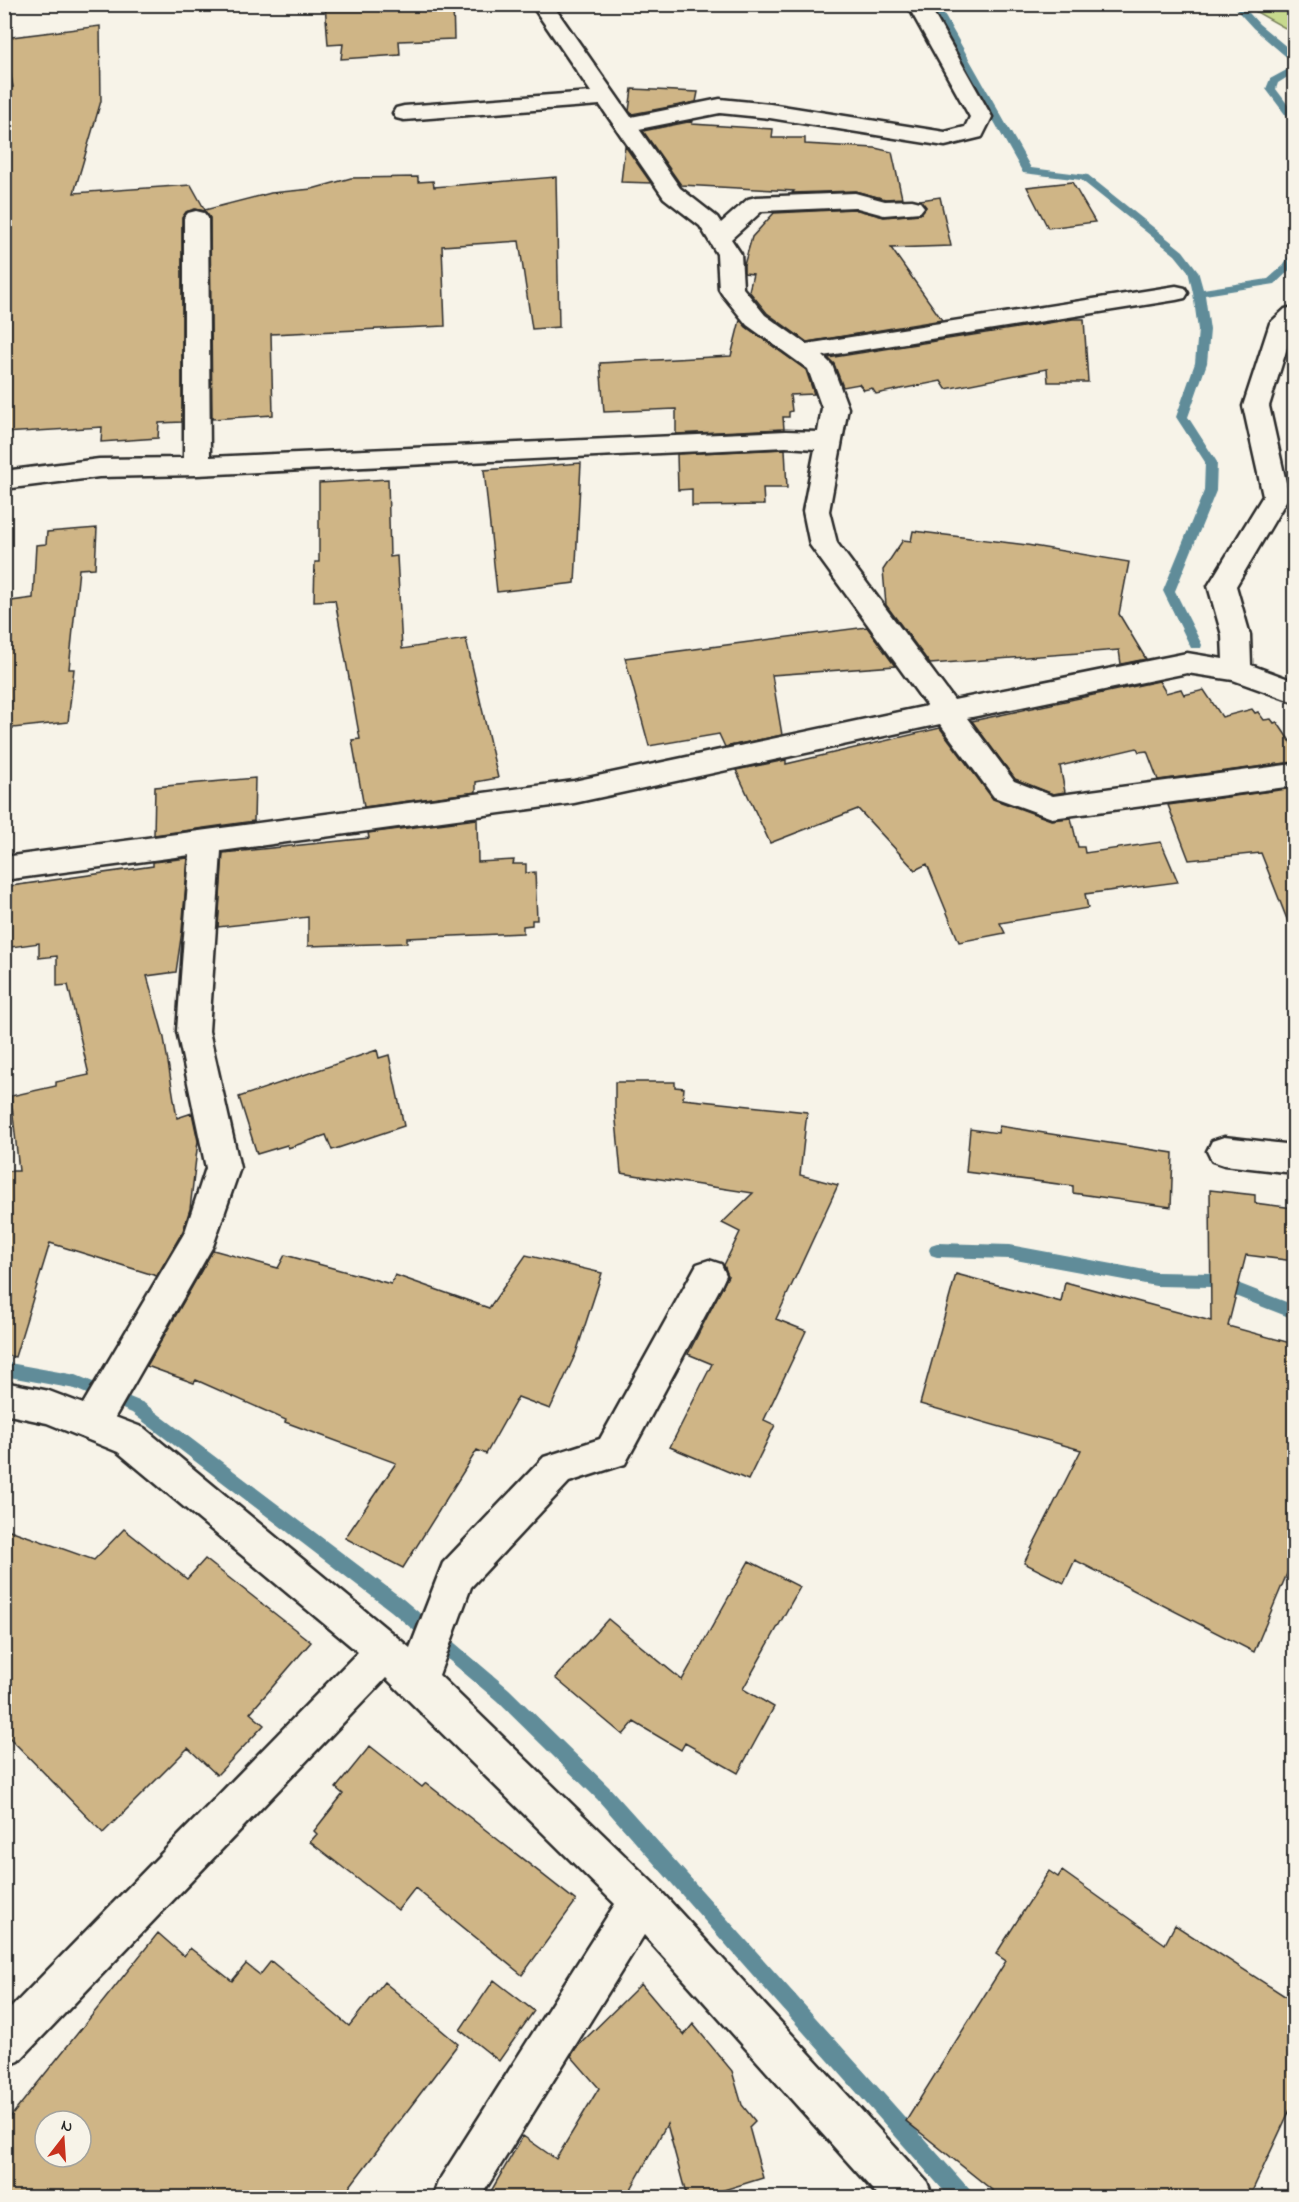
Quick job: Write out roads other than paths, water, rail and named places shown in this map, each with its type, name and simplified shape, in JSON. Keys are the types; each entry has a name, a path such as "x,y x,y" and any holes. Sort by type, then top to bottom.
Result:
{"street":[{"path":"541,4 672,193 709,222 729,254 731,289 756,320 819,365 835,408 816,511 824,544 1004,789 1052,807 1294,775"},
{"path":"625,125 720,106 770,111 945,139 974,132 981,117 917,4"},
{"path":"404,113 607,98"},
{"path":"719,237 756,204 855,200 884,208 912,207"},
{"path":"196,218 197,466"},
{"path":"802,352 1176,293"},
{"path":"1237,671 1236,635 1222,586 1276,496 1256,406 1286,343 1282,323 1294,314"},
{"path":"4,480 99,468 197,466 786,439 830,441"},
{"path":"4,868 574,792 1187,663 1237,671 1294,692"},
{"path":"91,1424 201,1236 223,1168 193,1031 206,842"},
{"path":"1224,1151 1294,1160"},
{"path":"417,1681 456,1576 557,1468 612,1452 710,1275"},
{"path":"4,1398 49,1407 130,1440 386,1651 642,1901 911,2198"},
{"path":"4,2046 386,1651"},
{"path":"454,2198 642,1901"}],"waterway":[{"path":"933,4 1027,171 1084,177 1179,253 1193,271 1199,293"},
{"path":"1235,4 1256,26 1294,58"},
{"path":"1294,69 1274,81 1271,89 1294,119"},
{"path":"1199,293 1271,282 1289,266 1294,254"},
{"path":"1196,645 1169,591 1210,491 1211,462 1182,417 1201,363 1204,330 1199,293"},
{"path":"937,1250 1010,1252 1156,1279 1212,1280 1294,1312"},
{"path":"4,1369 76,1382 138,1408 397,1605 503,1695 603,1793 964,2198"}]}
